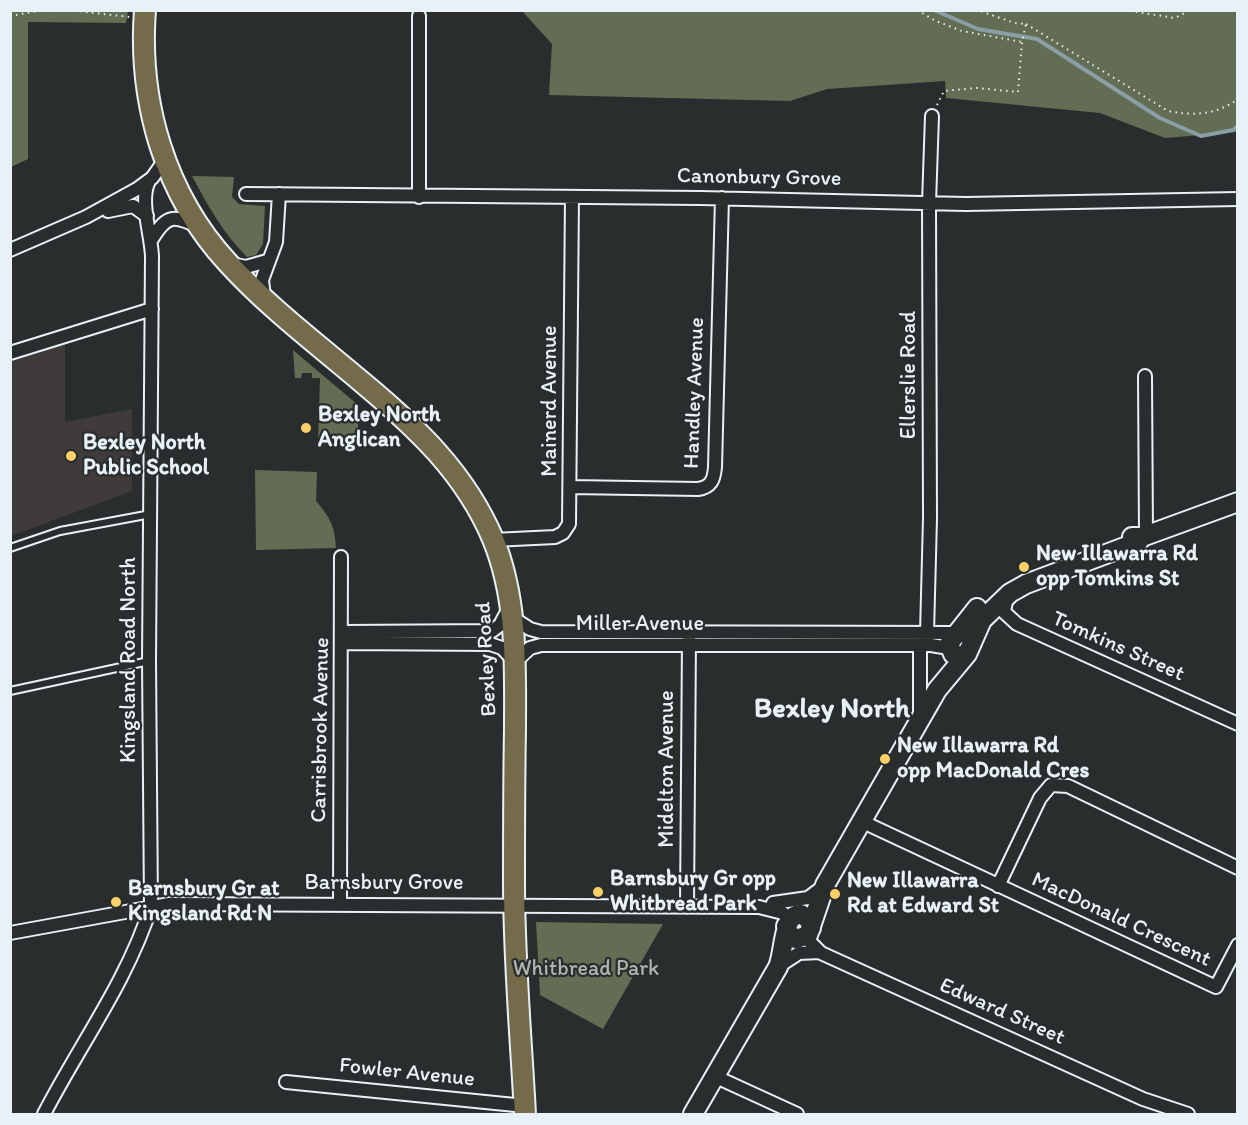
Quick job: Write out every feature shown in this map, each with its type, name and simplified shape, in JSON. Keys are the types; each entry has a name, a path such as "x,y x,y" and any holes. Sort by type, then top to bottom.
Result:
{"main road":[{"name":"Bexley Road","path":"138,14 147,96 165,160 199,227 226,262 265,300 431,443 470,494 493,540 512,610 515,662 514,905 525,1110"},
{"path":"693,1114 778,967 798,925 825,885 931,702 958,644 980,605 1005,585 1135,536 1144,536 1238,502"},
{"path":"958,644 1010,593 1138,542 1144,536"}],"street":[{"path":"419,16 419,196"},
{"name":"Ellerslie Road","path":"927,633 930,518 929,203 932,116"},
{"path":"10,250 86,217 150,181 165,160"},
{"name":"Kingsland Road North","path":"44,1114 104,1005 144,927 151,906 149,661 152,239 144,202 150,181"},
{"name":"Canonbury Grove","path":"246,194 722,198 929,203 1238,199"},
{"path":"265,300 262,286 267,261 276,242 279,194"},
{"name":"Mainerd Avenue","path":"493,540 555,537 563,533 570,519 572,197"},
{"name":"Handley Avenue","path":"570,487 698,489 706,488 712,482 715,467 722,198"},
{"path":"86,217 130,206 139,208 147,216"},
{"path":"152,239 163,223 172,218 182,219 199,227"},
{"path":"226,262 246,267 267,261"},
{"path":"10,353 152,309"},
{"path":"1144,536 1145,376"},
{"name":"Carrisbrook Avenue","path":"340,903 343,638 341,557"},
{"name":"Tomkins Street","path":"1010,593 1003,611 1006,617 1017,624 1238,724"},
{"path":"343,638 492,631 512,610"},
{"name":"Miller Avenue","path":"512,610 530,628 541,632 927,633 958,644"},
{"name":"Midelton Avenue","path":"687,907 689,632"},
{"path":"917,724 922,696 920,645 927,633"},
{"path":"343,638 490,644 506,651 515,662"},
{"name":"Miller Avenue","path":"515,662 530,648 541,645 958,644"},
{"name":"MacDonald Crescent","path":"998,886 1040,798 1051,785 1068,786 1238,868"},
{"name":"MacDonald Crescent","path":"862,822 1216,987 1238,945"},
{"name":"Barnsbury Grove","path":"759,907 808,898 825,885"},
{"name":"Barnsbury Grove","path":"10,933 151,906 340,903 759,907 781,912 798,925"},
{"path":"772,903 789,905 798,925"},
{"name":"Edward Street","path":"798,925 821,953 1143,1099 1188,1114"},
{"path":"778,967 799,953 821,953"},
{"path":"714,1076 797,1114"},
{"name":"Fowler Avenue","path":"286,1082 525,1110"}],"lane":[{"path":"10,548 60,531 151,514"},
{"path":"10,691 149,661"}],"path":[{"path":"10,16 43,10"},
{"path":"68,10 138,14"},
{"path":"917,10 962,31 1022,42"},
{"path":"977,10 1026,26 1168,111 1195,116 1227,107 1238,99"},
{"path":"1124,10 1175,18 1190,10"},
{"path":"932,116 944,91 977,88 1017,92 1022,42 1026,26"}],"shaded area":[{"name":"Bexley North Public School","path":"65,343 65,422 132,409 132,491 11,536 11,360"}],"green space":[{"path":"10,11 128,11 126,23 28,22 28,159 11,167"},
{"path":"514,11 1237,11 1237,132 1165,138 1100,113 946,98 945,81 827,89 790,101 549,95 552,44 523,12"},
{"path":"192,176 234,177 232,197 239,204 265,206 263,244 256,255 247,257 223,229"},
{"path":"293,350 358,405 358,442 318,443 320,378 312,378 312,373 302,373 301,378 295,378"},
{"path":"255,470 317,472 316,501 331,523 336,548 256,550"},
{"name":"Whitbread Park","path":"536,922 663,924 603,1029 540,995"}],"waterway":[{"path":"934,10 978,29 1037,39 1160,118 1201,136 1233,130 1238,126"}],"place":[{"name":"Bexley North Anglican","path":"306,428"},
{"name":"Bexley North Public School","path":"71,456"},
{"name":"New Illawarra Rd opp Tomkins St","path":"1024,567"},
{"name":"New Illawarra Rd opp MacDonald Cres","path":"885,759"},
{"name":"Barnsbury Gr opp Whitbread Park","path":"598,892"},
{"name":"New Illawarra Rd at Edward St","path":"835,894"},
{"name":"Barnsbury Gr at Kingsland Rd N","path":"116,902"}],"district":[{"name":"Bexley North","path":"832,710"}]}
